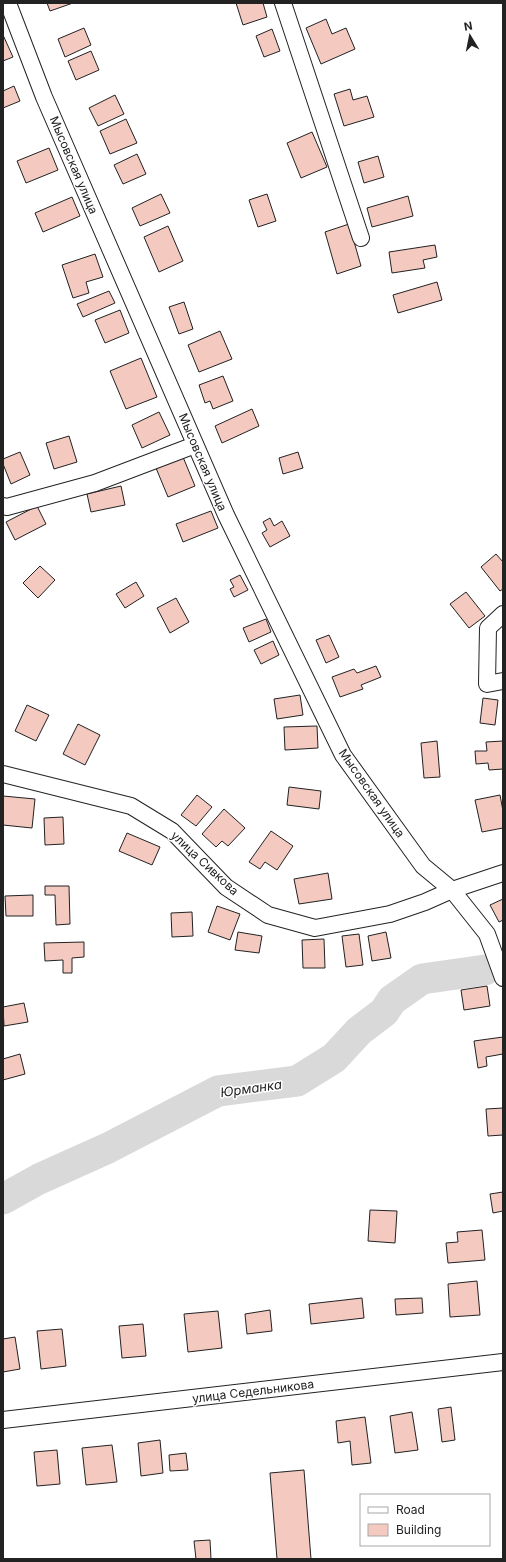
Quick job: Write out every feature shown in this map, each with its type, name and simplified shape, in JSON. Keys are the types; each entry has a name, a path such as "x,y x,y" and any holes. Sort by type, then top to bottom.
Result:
{"street":[{"name":"Мысовская улица","path":"8,3 44,97 226,515 343,755 423,866 452,890 487,934 503,978"},
{"path":"283,3 361,238"},
{"path":"3,506 95,483 195,445"},
{"path":"503,614 488,628 487,684 503,681"},
{"name":"улица Сивкова","path":"3,774 131,806 172,831 226,886 268,916 315,928 390,914 425,902 452,890 503,873"},
{"name":"улица Седельникова","path":"3,1420 503,1362"}],"building":[{"path":"47,3 73,3 50,11"},
{"path":"236,3 263,3 267,17 243,25"},
{"path":"326,19 332,34 346,28 355,49 321,64 306,28"},
{"path":"84,28 91,45 65,57 58,39"},
{"path":"272,29 280,51 264,57 256,36"},
{"path":"3,35 13,57 3,61"},
{"path":"91,51 99,70 76,80 68,61"},
{"path":"14,86 20,101 3,108 3,91"},
{"path":"350,89 353,100 367,96 374,117 344,126 334,94"},
{"path":"115,95 124,114 98,126 89,108"},
{"path":"126,119 137,143 110,154 100,131"},
{"path":"312,132 327,167 301,178 287,143"},
{"path":"49,148 58,170 26,183 17,161"},
{"path":"137,154 146,174 123,184 114,165"},
{"path":"378,156 384,177 364,183 358,162"},
{"path":"161,194 170,213 140,226 132,208"},
{"path":"267,194 276,221 258,227 249,200"},
{"path":"408,196 413,216 372,227 367,208"},
{"path":"72,197 80,216 43,232 35,213"},
{"path":"349,224 361,266 337,274 325,232"},
{"path":"168,226 183,261 159,272 144,237"},
{"path":"435,245 437,257 423,260 425,268 392,273 389,252"},
{"path":"95,254 103,277 86,282 89,293 73,298 62,265"},
{"path":"437,282 442,300 398,313 393,295"},
{"path":"109,291 115,303 83,317 77,304"},
{"path":"184,302 193,329 179,334 169,307"},
{"path":"120,310 129,333 105,343 95,320"},
{"path":"220,331 232,359 199,372 188,345"},
{"path":"141,358 157,397 126,409 110,371"},
{"path":"223,376 233,401 213,409 210,401 205,403 199,385"},
{"path":"252,409 259,426 222,443 215,426"},
{"path":"159,412 170,435 142,448 132,425"},
{"path":"69,436 77,462 54,469 46,443"},
{"path":"20,452 30,475 11,484 3,464 3,459"},
{"path":"298,452 303,468 283,474 279,458"},
{"path":"183,457 195,486 168,497 156,468"},
{"path":"121,486 125,505 91,512 87,494"},
{"path":"37,506 46,524 15,540 6,522"},
{"path":"211,511 218,528 183,542 176,524"},
{"path":"270,518 274,526 282,521 290,536 270,547 262,533 267,530 263,522"},
{"path":"496,554 503,562 503,589 500,591 481,567"},
{"path":"40,566 55,580 38,598 23,583"},
{"path":"240,575 248,590 234,597 230,589 234,587 230,580"},
{"path":"136,582 144,596 125,608 116,594"},
{"path":"466,592 485,616 469,628 450,604"},
{"path":"176,598 189,622 170,633 157,608"},
{"path":"266,619 271,632 249,642 243,628"},
{"path":"329,635 339,657 326,663 316,640"},
{"path":"273,641 279,655 261,664 254,650"},
{"path":"376,666 381,677 361,685 363,689 340,697 332,677 354,669 357,673"},
{"path":"300,695 303,715 277,719 274,699"},
{"path":"483,698 498,700 495,725 480,723"},
{"path":"27,705 49,715 36,741 15,731"},
{"path":"78,724 100,735 85,765 63,754"},
{"path":"317,726 318,748 285,750 284,727"},
{"path":"437,741 440,777 424,778 421,743"},
{"path":"503,741 503,769 489,770 488,763 476,764 475,751 487,751 486,742"},
{"path":"289,787 321,791 319,809 287,805"},
{"path":"197,795 212,807 196,826 181,815"},
{"path":"500,795 503,811 503,828 482,832 475,800"},
{"path":"3,796 35,799 32,828 3,825"},
{"path":"224,809 245,828 228,846 222,841 216,847 202,834"},
{"path":"63,817 64,844 45,845 44,818"},
{"path":"271,831 293,846 277,870 265,862 260,869 249,862"},
{"path":"127,833 160,847 152,865 119,851"},
{"path":"328,873 332,899 299,904 294,879"},
{"path":"45,886 69,886 70,924 56,925 55,895 45,895"},
{"path":"33,895 33,916 6,916 5,896"},
{"path":"503,899 503,920 499,922 490,905"},
{"path":"217,906 240,914 230,940 208,932"},
{"path":"192,912 193,936 172,937 171,913"},
{"path":"238,932 262,936 259,953 235,950"},
{"path":"386,932 391,958 372,961 368,936"},
{"path":"359,934 363,965 346,967 342,936"},
{"path":"324,939 325,968 303,968 302,940"},
{"path":"84,942 84,957 72,958 72,973 63,973 63,960 45,961 44,943"},
{"path":"487,986 490,1006 464,1010 461,990"},
{"path":"24,1003 28,1022 4,1026 3,1007"},
{"path":"503,1037 503,1054 486,1057 487,1066 478,1068 474,1041"},
{"path":"20,1054 25,1074 3,1080 3,1059"},
{"path":"503,1108 503,1135 488,1136 486,1109"},
{"path":"503,1192 503,1211 493,1213 490,1194"},
{"path":"370,1210 397,1211 395,1243 368,1241"},
{"path":"482,1230 485,1260 448,1263 446,1243 458,1242 457,1232"},
{"path":"477,1281 480,1315 450,1317 448,1284"},
{"path":"362,1298 364,1318 311,1324 309,1304"},
{"path":"422,1298 423,1313 396,1315 395,1299"},
{"path":"270,1310 272,1331 247,1334 245,1314"},
{"path":"218,1311 222,1348 188,1352 184,1314"},
{"path":"143,1324 146,1356 122,1358 119,1326"},
{"path":"62,1329 66,1366 41,1369 37,1331"},
{"path":"15,1337 20,1369 3,1372 3,1339"},
{"path":"451,1407 455,1440 442,1442 438,1409"},
{"path":"412,1412 418,1450 395,1453 390,1416"},
{"path":"365,1417 371,1463 352,1465 350,1441 338,1443 336,1421"},
{"path":"160,1440 163,1473 141,1476 138,1443"},
{"path":"112,1445 117,1482 86,1485 82,1448"},
{"path":"57,1450 60,1484 37,1486 34,1452"},
{"path":"186,1453 188,1470 170,1471 169,1455"},
{"path":"304,1470 311,1559 277,1559 270,1473"},
{"path":"210,1540 211,1559 196,1559 194,1541"}],"waterway":[{"name":"Юрманка","path":"3,1199 39,1179 108,1148 218,1091 297,1081 334,1058 359,1031 384,1012 392,1000 422,979 485,970"}]}
